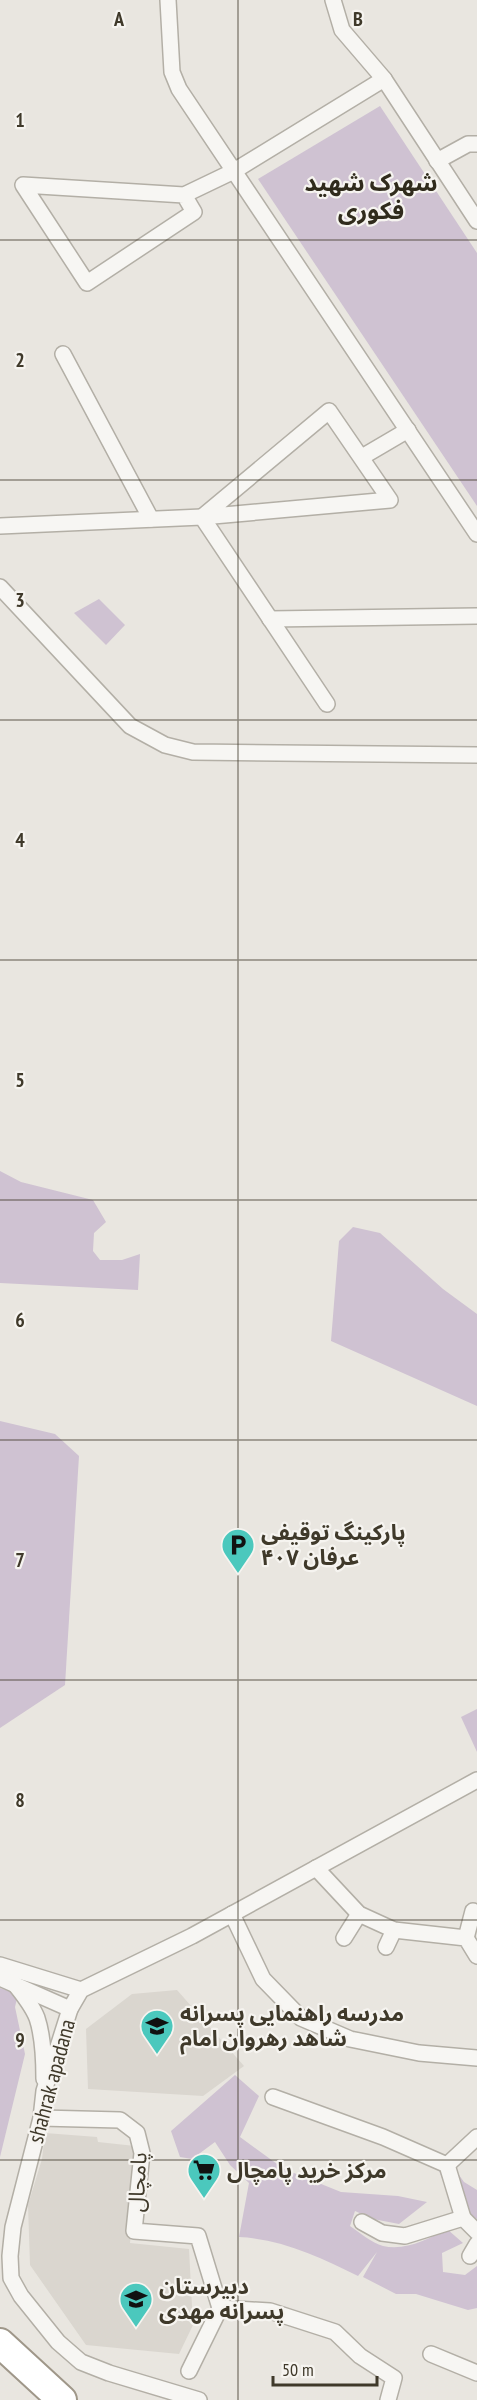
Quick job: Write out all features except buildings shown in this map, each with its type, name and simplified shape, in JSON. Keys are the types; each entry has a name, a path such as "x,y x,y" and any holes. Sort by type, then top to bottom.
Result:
{"highway":[{"path":"0,2343 62,2400"}],"street":[{"path":"168,0 172,72 179,89 477,534"},
{"path":"333,0 342,30 384,79 477,221"},
{"path":"184,195 194,212 87,283 23,185 184,195 234,171 384,79"},
{"path":"437,161 472,144 477,158"},
{"path":"63,354 151,519"},
{"path":"0,526 202,517 390,500 330,411 202,517"},
{"path":"362,457 408,429"},
{"path":"202,517 327,704"},
{"path":"0,587 130,726 165,745 193,752 477,755"},
{"path":"270,619 477,616"},
{"name":"shahrak apadana","path":"199,2400 109,2373 81,2362 58,2342 21,2296 11,2278 10,2256 13,2227 41,2118 44,2091 70,2009 81,1990 232,1914 477,1780"},
{"path":"316,1869 359,1914 394,1930 466,1938"},
{"path":"473,1911 466,1938 477,1956"},
{"path":"232,1914 262,1979 301,2018 350,2038 419,2053 477,2058"},
{"path":"344,1938 359,1914"},
{"path":"386,1947 394,1930"},
{"path":"0,1965 81,1990"},
{"path":"7,1980 70,2009"},
{"path":"7,1980 26,1998 37,2018 44,2065 44,2091"},
{"path":"273,2097 374,2133 447,2164"},
{"name":"پامچال","path":"41,2118 120,2120 137,2133 142,2153 134,2231 198,2236 220,2308"},
{"path":"447,2164 477,2137"},
{"path":"447,2164 463,2218 477,2232"},
{"path":"362,2222 382,2233 405,2236 463,2218"},
{"path":"189,2371 220,2308 270,2311 335,2332 360,2356 394,2378 388,2400"},
{"path":"431,2354 477,2373"}],"shaded area":[{"path":"380,106 477,253 477,506 258,179"},
{"path":"99,599 125,625 106,645 74,613"},
{"path":"0,1171 21,1182 93,1200 106,1222 94,1233 93,1251 100,1260 122,1260 140,1254 138,1290 0,1283"},
{"path":"353,1227 380,1233 443,1289 477,1314 477,1406 331,1341 339,1241"},
{"path":"0,1421 55,1434 79,1456 65,1685 0,1728"},
{"path":"477,1709 477,1752 461,1717"},
{"path":"0,1988 18,1994 15,2007 25,2054 0,2157"},
{"path":"177,1990 244,2066 203,2096 88,2089 86,2029 132,1994"},
{"path":"235,2075 259,2096 240,2137 284,2169 341,2192 398,2196 427,2202 399,2224 373,2219 355,2211 350,2226 374,2242 392,2247 416,2243 447,2229 463,2243 442,2253 443,2272 465,2275 477,2266 477,2308 468,2310 416,2294 396,2294 363,2277 377,2252 358,2276 330,2262 285,2245 239,2237 249,2183 230,2165 215,2142 192,2159 180,2157 171,2131"},
{"path":"45,2133 97,2137 98,2142 135,2146 140,2152 130,2243 189,2249 193,2325 179,2354 86,2345 30,2265 28,2205 42,2159"},
{"path":"449,2161 464,2182 477,2190 477,2219 454,2207 437,2166"}],"place":[{"name":"پارکینگ توقیفی عرفان ۴۰۷","path":"238,1574"},
{"name":"مدرسه راهنمایی پسرانه شاهد رهروان امام","path":"157,2055"},
{"name":"مرکز خرید پامچال","path":"204,2199"},
{"name":"دبیرستان پسرانه مهدی","path":"136,2328"}],"district":[{"name":"شهرک شهید فکوری","path":"371,196"}]}
